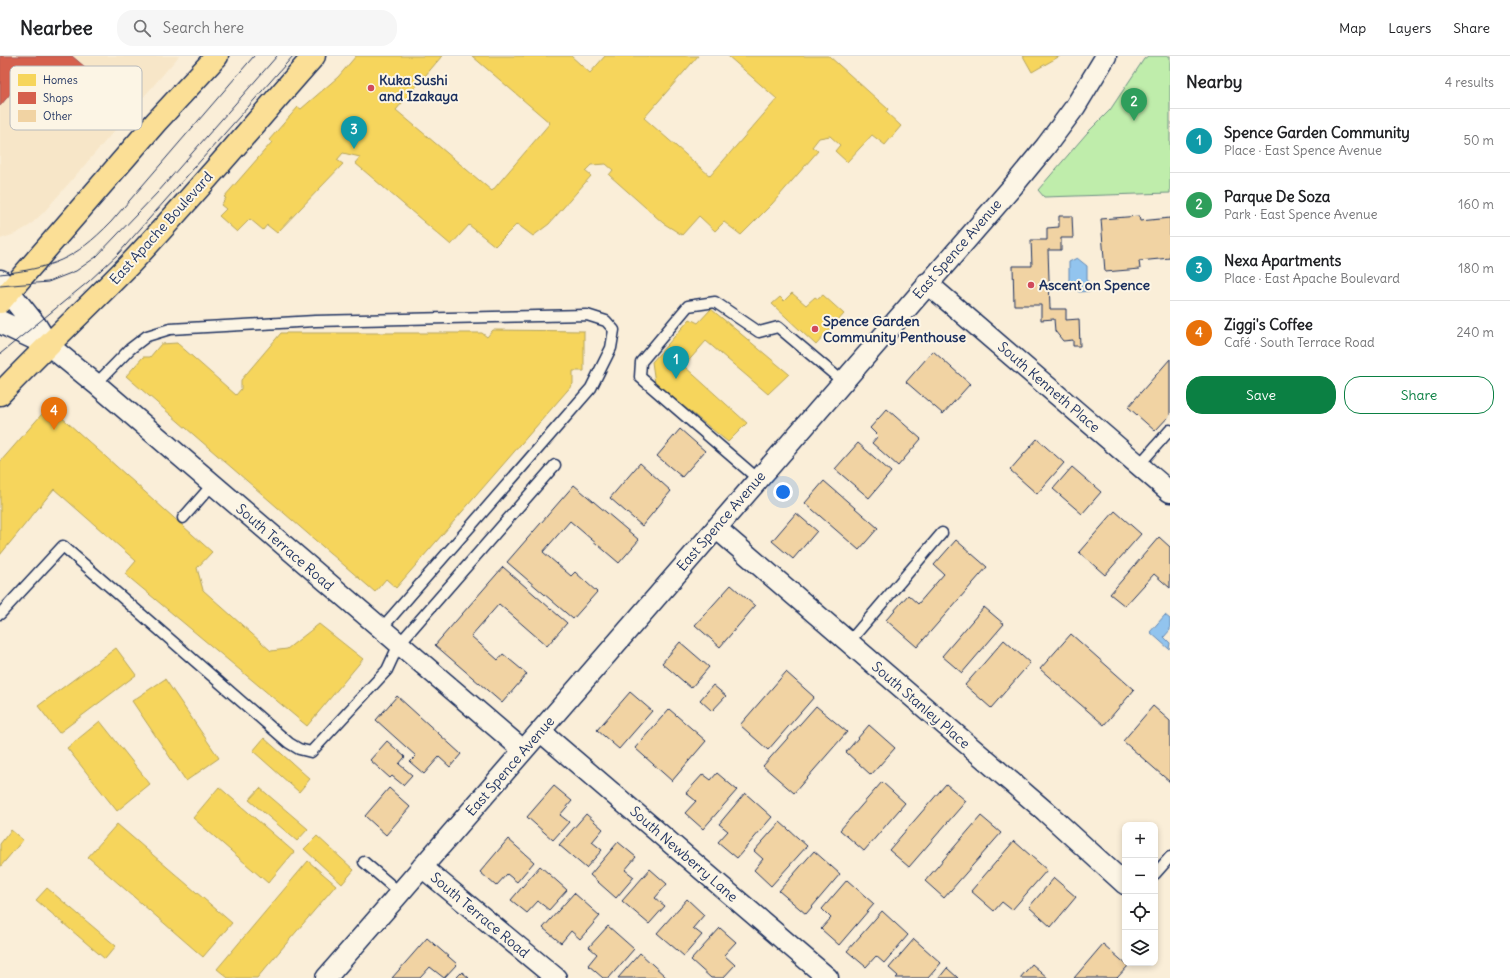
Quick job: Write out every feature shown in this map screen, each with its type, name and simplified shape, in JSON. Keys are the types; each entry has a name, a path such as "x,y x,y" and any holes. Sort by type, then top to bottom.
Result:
{"main road":[{"path":"3,291 217,56"},
{"name":"East Apache Boulevard","path":"0,394 47,344 100,295 147,245 314,56"}],"street":[{"name":"East Spence Avenue","path":"326,978 1046,146 1075,107 1106,56"},
{"name":"South Kenneth Place","path":"927,283 1170,492"},
{"name":"South Terrace Road","path":"3,291 35,324 47,344"},
{"name":"South Terrace Road","path":"0,322 47,344 96,384 523,750"},
{"name":"South Stanley Place","path":"716,528 1045,811 1122,881"},
{"name":"South Newberry Lane","path":"540,731 828,978"},
{"name":"South Terrace Road","path":"422,867 556,978"}],"lane":[{"path":"758,479 640,377 641,362 688,306 716,302 759,332 778,327 842,381"},
{"path":"96,384 130,349 141,340 147,336 170,329 315,321 587,315 606,321 614,330 611,348 591,388 381,629"},
{"path":"1140,465 1170,430"},
{"path":"0,614 63,546 289,743 299,749 311,752 387,670 400,644 554,466"},
{"path":"183,518 212,485"},
{"path":"849,642 942,533"},
{"path":"1158,871 1170,857"},
{"path":"364,862 400,893"}],"shaded area":[{"path":"0,56 179,56 142,99 142,66 10,66 10,130 115,130 44,212 29,226 15,234 0,239"}],"green space":[{"path":"1148,56 1170,56 1170,193 1044,197 1038,190 1087,133 1110,110 1144,59"}],"water":[{"path":"1077,258 1087,266 1087,281 1095,286 1091,291 1079,292 1069,284 1069,262"},
{"path":"1165,615 1170,619 1170,630 1164,637 1170,643 1169,649 1150,632"}],"building: Homes":[{"path":"356,56 442,56 396,110 492,191 550,123 472,56 571,56 590,73 605,56 698,56 644,118 710,176 777,99 728,56 829,56 888,109 886,112 901,126 885,145 872,135 847,162 835,151 840,145 830,136 819,138 812,147 818,151 772,204 741,235 724,222 715,231 699,216 682,235 663,223 609,175 613,170 606,164 591,165 585,171 591,176 549,224 533,236 517,224 495,246 469,225 451,245 355,163 360,157 343,153 337,160 343,164 277,233 267,225 263,230 250,219 237,232 219,216 226,209 221,205 226,198 224,197 272,142 269,140 298,107 301,109 338,77"},
{"path":"1023,56 1060,56 1032,72"},
{"name":"Spence Garden Community Penthouse","path":"792,293 806,305 815,297 818,299 823,295 844,314 816,345 772,304 780,297 784,301"},
{"path":"711,309 789,374 768,394 706,341 684,366 747,423 728,442 655,383 652,362 690,319 698,323"},
{"path":"493,330 584,331 584,371 573,371 573,384 396,588 386,579 375,592 126,376 143,357 150,357 161,344 177,343 236,395 241,389 241,380 281,333 482,333 487,337"},
{"path":"49,406 212,552 197,568 203,590 271,651 287,649 319,624 363,659 307,726 125,574 136,561 54,489 0,555 0,462"},
{"path":"116,648 136,675 59,733 38,706"},
{"path":"165,679 219,758 186,781 132,701"},
{"path":"100,721 150,784 117,811 67,748"},
{"path":"264,738 310,779 299,792 253,751"},
{"path":"219,787 294,852 268,883 193,818"},
{"path":"260,788 308,829 297,841 249,800"},
{"path":"117,824 232,923 203,957 88,857"},
{"path":"11,830 23,840 0,867 0,844"},
{"path":"317,836 354,870 342,884 304,849"},
{"path":"308,861 336,885 257,978 228,978 217,969"},
{"path":"47,888 116,946 105,959 36,900"}],"building: Shops":[{"path":"0,56 72,56 84,66 10,66 10,94 0,106"}],"building: Other":[{"name":"Ascent on Spence","path":"1059,216 1072,216 1073,238 1061,238 1061,250 1048,250 1050,309 1066,309 1066,320 1079,319 1080,346 1073,346 1073,340 1063,341 1055,331 1054,319 1041,320 1041,305 1014,305 1013,266 1032,266 1031,240 1047,240 1047,228 1059,227"},
{"name":"Ascent on Spence","path":"1139,216 1140,221 1170,218 1170,258 1139,261 1140,269 1105,272 1101,219"},
{"path":"933,351 970,384 943,414 906,382"},
{"path":"1170,359 1170,415 1155,431 1128,407"},
{"path":"887,409 921,439 898,466 872,443 878,436 870,428"},
{"path":"680,429 705,451 682,477 657,456"},
{"path":"1037,439 1064,463 1037,494 1010,470"},
{"path":"858,443 891,472 869,498 835,469"},
{"path":"640,463 671,491 642,526 610,498"},
{"path":"1072,467 1101,492 1082,514 1053,489"},
{"path":"824,481 878,528 859,550 805,503"},
{"path":"574,485 639,540 619,563 570,521 543,552 571,576 575,572 597,592 573,619 507,562"},
{"path":"1115,511 1141,534 1105,575 1079,552"},
{"path":"796,513 817,531 793,559 772,541"},
{"path":"1159,537 1170,547 1170,588 1154,574 1125,606 1110,594"},
{"path":"956,540 987,567 917,647 886,620 908,595 918,604 944,574 934,565"},
{"path":"503,567 567,623 547,646 499,604 471,636 498,660 503,654 527,674 502,703 435,645"},
{"path":"731,585 755,606 720,647 695,625"},
{"path":"984,607 1004,624 962,673 942,656"},
{"path":"1071,634 1134,690 1104,725 1040,669"},
{"path":"1004,640 1030,663 991,708 965,685"},
{"path":"680,642 709,667 691,688 662,663"},
{"path":"786,672 814,697 768,750 740,725"},
{"path":"713,685 726,696 712,711 700,700"},
{"path":"630,692 652,711 619,749 597,730"},
{"path":"397,696 461,754 450,767 439,757 424,774 410,762 416,756 376,720"},
{"path":"816,706 847,732 794,793 763,766"},
{"path":"1153,706 1170,721 1170,782 1123,741"},
{"path":"669,709 706,741 672,781 635,748"},
{"path":"869,725 895,748 871,775 846,752"},
{"path":"387,741 405,757 399,764 412,775 403,785 392,776 390,778 370,760"},
{"path":"717,773 737,790 703,829 685,813 696,801 686,793 703,774 711,780"},
{"path":"882,782 905,803 864,851 840,830"},
{"path":"946,784 966,801 909,867 889,850"},
{"path":"554,786 572,801 560,815 569,822 553,840 527,817"},
{"path":"389,788 410,807 386,835 365,816"},
{"path":"745,793 772,817 737,858 718,842 728,831 719,824"},
{"path":"586,814 603,829 592,842 602,850 586,868 559,845"},
{"path":"981,816 1001,833 944,898 925,881"},
{"path":"780,822 807,846 771,886 754,870 763,859 754,851"},
{"path":"508,839 534,862 517,882 507,874 496,886 480,872"},
{"path":"1014,841 1047,870 1012,910 1002,902 994,911 971,891"},
{"path":"618,842 636,857 625,870 634,877 616,898 590,875"},
{"path":"814,851 840,874 806,914 779,891"},
{"path":"540,866 567,890 549,910 538,901 527,913 511,900"},
{"path":"650,869 667,884 655,898 665,906 649,924 622,901"},
{"path":"1054,878 1076,897 1051,927 1029,907"},
{"path":"847,880 874,904 839,945 821,929 831,918 822,909"},
{"path":"574,893 600,916 580,939 571,931 561,943 543,928"},
{"path":"687,899 704,915 693,928 702,935 684,956 657,933"},
{"path":"882,911 908,935 884,963 876,956 866,967 847,951"},
{"path":"608,926 634,949 609,978 603,978 588,965 597,954 589,947"},
{"path":"720,928 736,942 724,955 735,965 723,978 711,978 691,960"},
{"path":"427,938 457,964 444,978 430,967 420,978 392,978"},
{"path":"914,939 941,963 928,978 896,978 898,976 889,968"},
{"path":"1103,944 1122,961 1122,966 1128,966 1117,978 1074,978"},
{"path":"640,953 666,977 618,978"},
{"path":"1032,964 1048,978 1020,978"},
{"path":"947,968 958,978 939,978"},
{"path":"462,972 469,978 456,978"}],"tram line":[{"path":"0,274 34,269 61,260 73,254 98,235 111,222 254,56"},
{"path":"0,286 48,282 76,271 96,257 158,192 277,56"},
{"path":"0,354 88,282 118,254 293,56"}],"place":[{"name":"Kuka Sushi and Izakaya","path":"371,88"},
{"name":"Parque De Soza","path":"1134,121"},
{"name":"Nexa Apartments","path":"354,149"},
{"name":"Ascent on Spence","path":"1031,285"},
{"name":"Spence Garden Community Penthouse","path":"815,329"},
{"name":"Spence Garden Community","path":"676,379"},
{"name":"Ziggi's Coffee","path":"54,430"}]}
